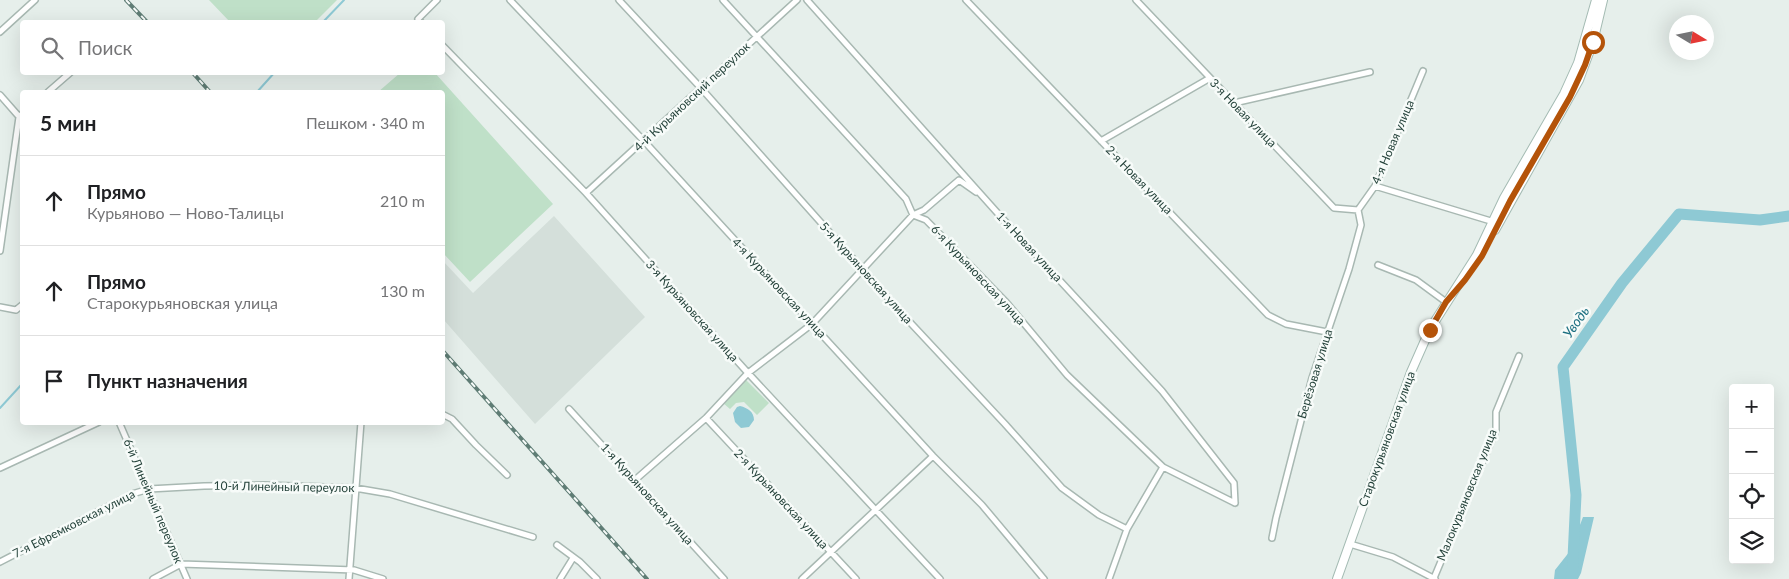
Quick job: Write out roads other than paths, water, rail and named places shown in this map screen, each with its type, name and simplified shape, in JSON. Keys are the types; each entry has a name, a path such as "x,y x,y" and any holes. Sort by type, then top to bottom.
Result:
{"main road":[{"name":"Старокурьяновская улица","path":"1337,579 1411,372 1430,330 1477,255 1495,223 1504,198 1572,78 1586,39 1596,0"},
{"path":"1495,223 1579,80 1593,42 1603,0"}],"street":[{"path":"0,32 35,0"},
{"path":"420,20 437,0"},
{"name":"4-я Курьяновская улица","path":"510,0 644,141 982,506 1044,579"},
{"name":"5-я Курьяновская улица","path":"619,0 1062,488 1098,515 1127,529"},
{"name":"6-я Курьяновская улица","path":"723,0 906,199 913,215 926,220 1006,302 1066,375 1163,466 1235,503"},
{"name":"4-й Курьяновский переулок","path":"586,193 797,0"},
{"name":"1-я Новая улица","path":"807,0 985,199 1162,391 1234,483 1235,503"},
{"name":"2-я Новая улица","path":"966,0 1268,315 1286,324 1328,332"},
{"name":"3-я Новая улица","path":"1136,0 1334,208 1358,210"},
{"name":"3-я Курьяновская улица","path":"445,48 586,193 748,373 940,579"},
{"name":"4-я Новая улица","path":"1358,210 1375,186 1423,71"},
{"path":"1234,103 1370,72"},
{"path":"50,90 68,75"},
{"path":"1101,141 1210,78"},
{"path":"0,95 20,116"},
{"path":"0,251 20,123"},
{"path":"635,480 706,418 748,373 812,324 913,215 924,210 959,180 985,199"},
{"path":"1375,186 1495,223"},
{"name":"Берёзовая улица","path":"1272,538 1312,378 1349,269 1361,225 1358,210"},
{"path":"1378,265 1416,280 1446,302"},
{"path":"0,307 16,310 20,307"},
{"name":"Малокурьяновская улица","path":"1435,579 1496,430 1496,412 1520,356"},
{"name":"1-я Курьяновская улица","path":"569,409 724,579"},
{"path":"445,416 452,419 507,475"},
{"name":"2-я Курьяновская улица","path":"706,418 856,579"},
{"path":"0,468 93,425"},
{"name":"6-й Линейный переулок","path":"120,425 187,579"},
{"path":"349,579 360,425"},
{"path":"802,579 934,456"},
{"path":"1109,579 1127,529 1163,466"},
{"name":"10-й Линейный переулок","path":"149,489 264,485 355,488 390,494 533,537"},
{"name":"7-я Ефремковская улица","path":"0,562 132,494 149,489"},
{"path":"1350,544 1393,557 1435,579"},
{"path":"557,545 597,579"},
{"path":"560,579 573,558"},
{"path":"153,579 181,564 349,570 383,579"}],"water":[{"path":"740,406 748,409 753,415 754,420 749,427 741,428 735,422 733,413"},
{"path":"1583,517 1594,517 1581,573 1578,579 1554,579 1555,570 1570,551"}],"waterway":[{"path":"325,20 344,0"},
{"path":"259,90 272,75"},
{"name":"Уводь","path":"1572,579 1576,495 1563,367 1622,283 1679,214 1760,220 1789,216"},
{"path":"0,408 20,386"}],"railway":[{"path":"126,0 145,20"},
{"path":"195,75 208,90"},
{"path":"445,353 647,579"}]}
